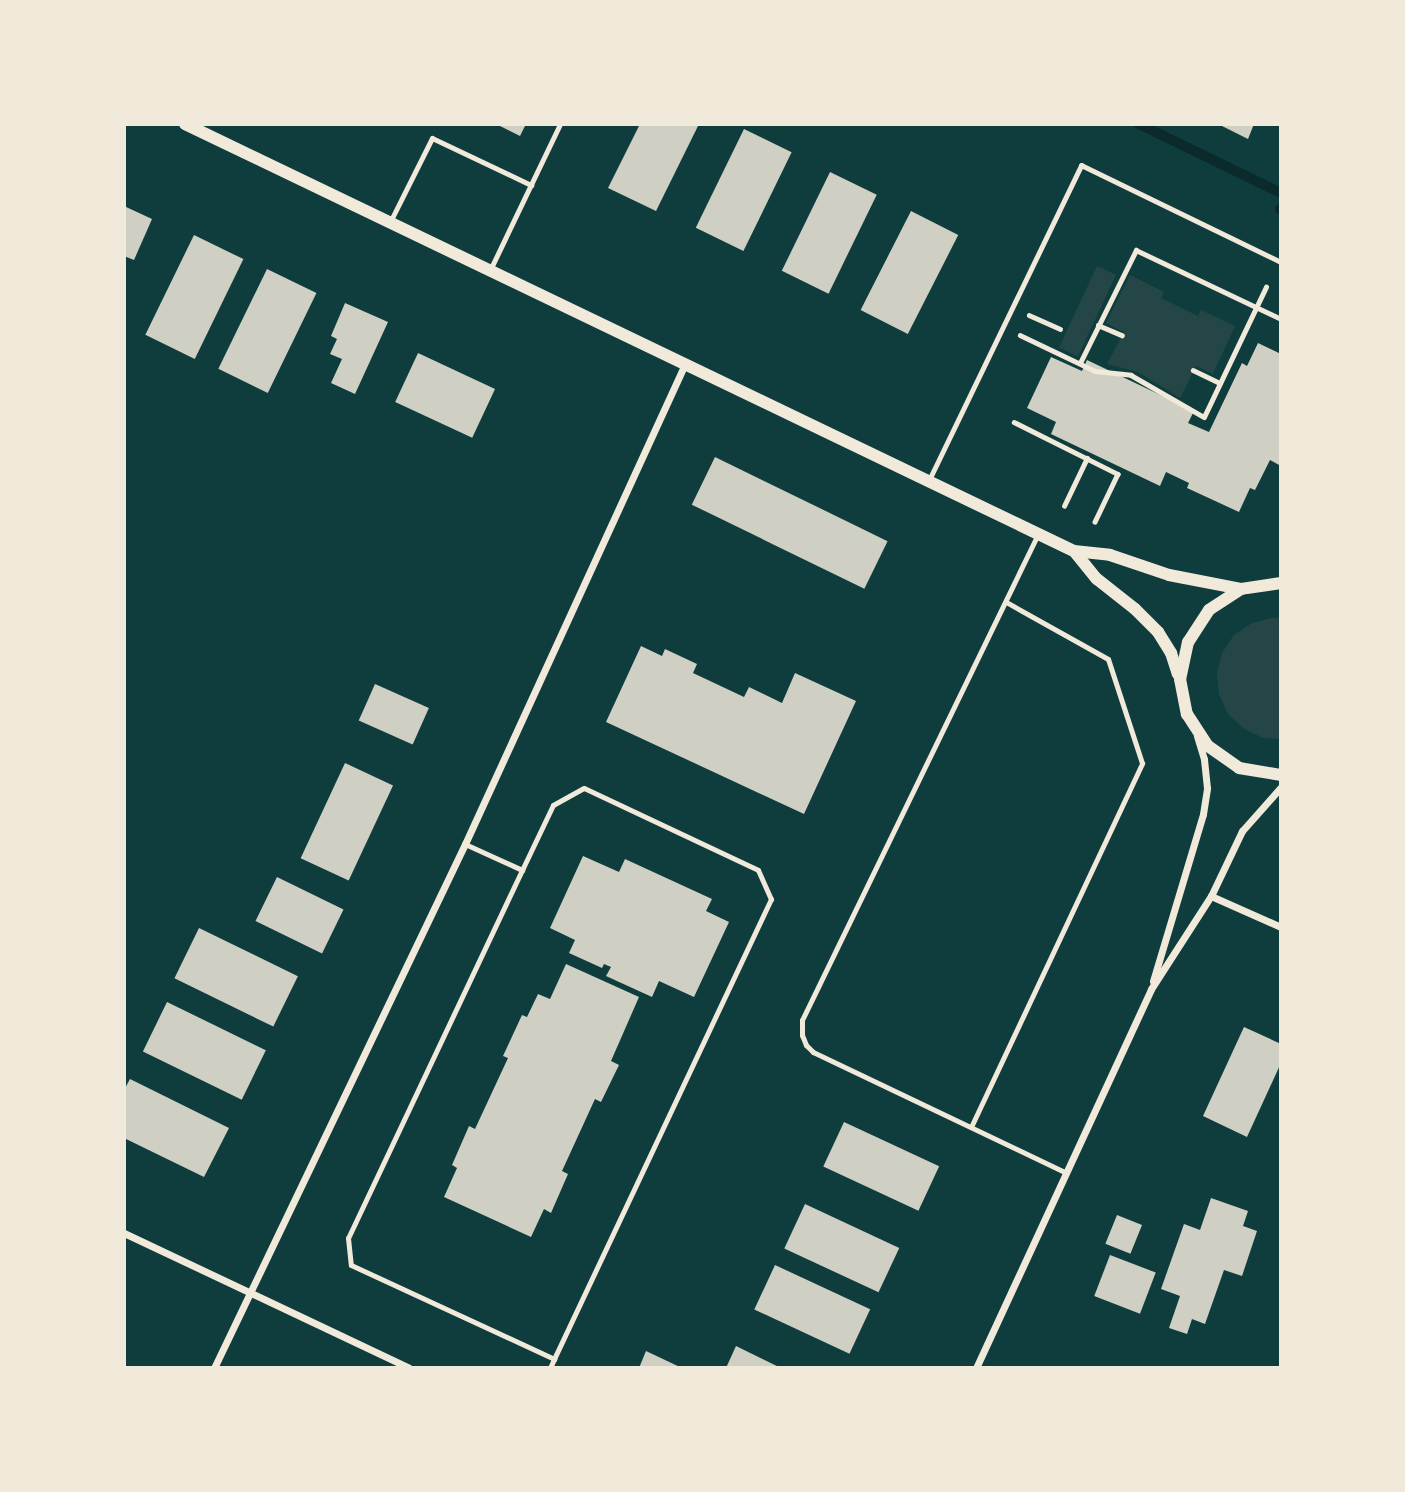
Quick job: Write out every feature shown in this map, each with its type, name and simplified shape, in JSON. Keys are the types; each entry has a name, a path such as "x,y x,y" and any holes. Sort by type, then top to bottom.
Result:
{"street":[{"path":"185,124 1074,551 1110,555 1169,575 1241,589 1280,582"},
{"path":"214,1368 465,844 685,364"},
{"path":"976,1368 1151,989 1203,814 1207,788 1204,759 1182,697 1180,679 1171,653 1152,625 1097,579 1074,551"},
{"path":"1180,679 1188,642 1197,625 1209,610 1241,589"},
{"path":"1195,731 1215,752 1239,768 1281,775"},
{"path":"1151,989 1211,896 1242,831 1281,787"},
{"path":"1211,896 1281,927"},
{"path":"124,1233 409,1368"}],"lane":[{"path":"489,271 560,124"},
{"path":"390,222 432,138 531,185"},
{"path":"928,482 1081,164 1281,262"},
{"path":"1038,534 802,1020 806,1045 813,1052 1067,1173"},
{"path":"971,1127 1142,763 1108,659 1006,603"},
{"path":"550,1368 771,898 758,870 584,788 553,805 348,1238 351,1265 554,1359"},
{"path":"465,844 522,870"}],"path":[{"path":"1080,363 1136,250 1281,319"},
{"path":"1020,335 1095,371 1131,375 1204,417 1266,287"},
{"path":"1029,314 1060,329"},
{"path":"1098,325 1122,335"},
{"path":"1193,370 1220,383"},
{"path":"1014,422 1118,474 1096,522"},
{"path":"1063,506 1087,458"}],"shaded area":[{"path":"1097,266 1116,275 1078,356 1059,348"},
{"path":"1130,275 1164,292 1161,298 1198,316 1201,310 1235,326 1213,374 1196,366 1180,398 1138,372 1107,364 1124,332 1106,323"},
{"path":"1281,618 1281,739 1263,738 1243,728 1228,714 1219,694 1217,673 1222,653 1234,635 1252,623"}],"building":[{"path":"496,124 526,124 520,136"},
{"path":"640,124 699,124 656,211 608,188"},
{"path":"1218,124 1254,124 1248,139"},
{"path":"744,129 792,152 743,251 696,228"},
{"path":"830,172 877,195 829,294 782,271"},
{"path":"124,206 152,219 134,260 124,256"},
{"path":"911,211 958,235 908,334 861,310"},
{"path":"194,235 243,259 195,359 145,335"},
{"path":"267,269 316,293 268,393 218,369"},
{"path":"345,303 388,322 355,394 331,383 342,359 330,354 337,339 331,336"},
{"path":"1258,343 1281,354 1281,466 1270,460 1255,490 1250,488 1239,512 1187,488 1189,483 1166,472 1160,486 1051,434 1056,422 1027,408 1051,357 1082,371 1087,360 1194,411 1188,423 1209,432 1242,363 1247,366"},
{"path":"418,353 495,389 472,438 395,402"},
{"path":"715,457 888,541 864,589 692,505"},
{"path":"641,646 662,656 665,649 697,664 693,673 744,697 749,687 782,703 795,673 856,701 804,814 606,722"},
{"path":"375,684 429,708 413,745 359,721"},
{"path":"345,763 393,785 349,881 301,858"},
{"path":"583,856 619,872 625,859 712,899 706,911 729,922 694,997 659,981 652,997 606,976 611,967 604,964 602,968 569,953 575,940 550,928"},
{"path":"277,877 344,909 322,953 256,921"},
{"path":"199,928 298,976 273,1027 174,978"},
{"path":"566,964 639,997 611,1061 619,1065 601,1102 595,1099 562,1171 568,1174 551,1213 544,1209 531,1237 444,1197 457,1168 452,1165 469,1126 475,1129 508,1058 503,1056 522,1015 527,1017 538,994 550,999"},
{"path":"167,1002 266,1050 242,1100 143,1051"},
{"path":"1244,1027 1281,1044 1281,1063 1247,1137 1203,1116"},
{"path":"130,1079 229,1128 204,1177 124,1138 124,1090"},
{"path":"844,1122 939,1166 918,1211 823,1166"},
{"path":"1211,1198 1248,1211 1243,1226 1257,1231 1242,1276 1224,1270 1205,1324 1192,1319 1187,1334 1169,1328 1180,1296 1161,1289 1184,1224 1200,1230"},
{"path":"805,1204 899,1248 879,1292 784,1248"},
{"path":"1117,1215 1142,1225 1130,1254 1105,1244"},
{"path":"1110,1255 1156,1273 1140,1314 1094,1296"},
{"path":"775,1265 870,1309 849,1354 754,1309"},
{"path":"736,1346 781,1368 726,1368"},
{"path":"646,1351 682,1368 639,1368"}],"waterway":[{"path":"1139,124 1281,193"}]}
